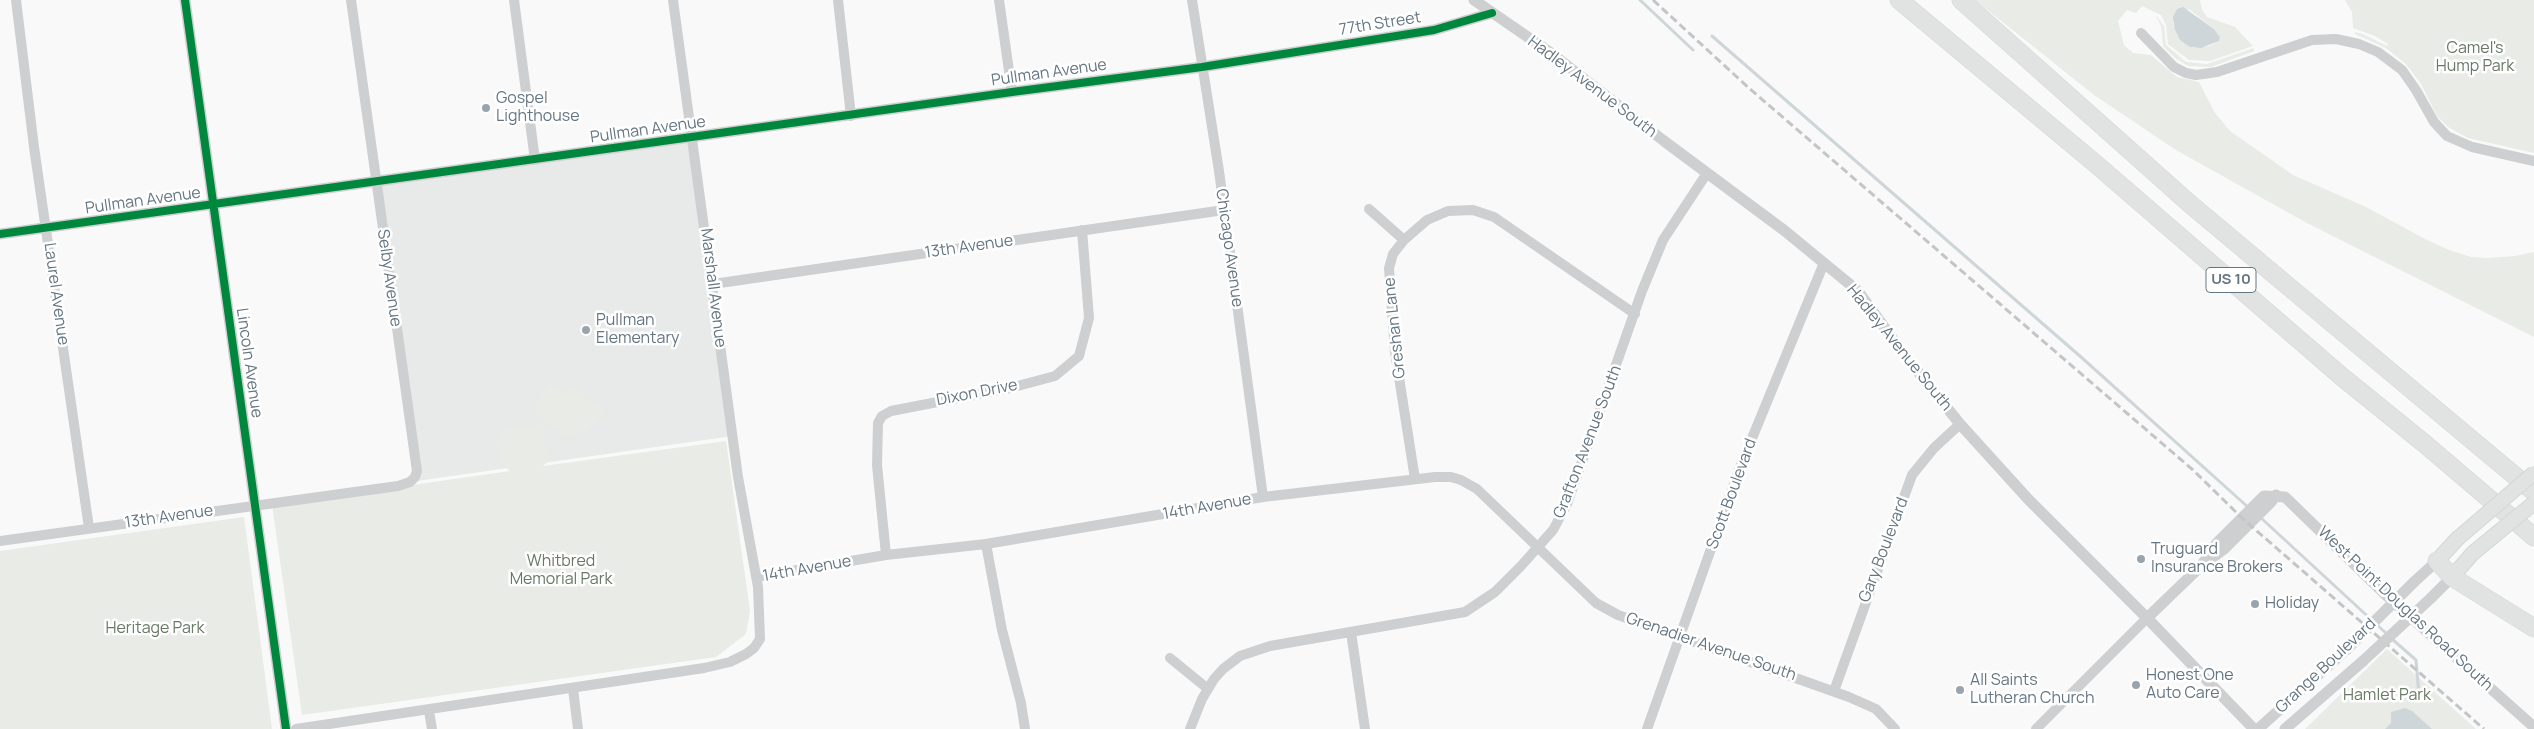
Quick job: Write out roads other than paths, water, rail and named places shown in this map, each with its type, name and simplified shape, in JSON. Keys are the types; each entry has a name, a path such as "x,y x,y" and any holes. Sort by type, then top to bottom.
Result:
{"highway":[{"name":"US 10","path":"1899,0 2534,537"},
{"name":"US 10","path":"1960,0 2190,204 2534,492"},
{"path":"2437,561 2452,577 2534,628"}],"main road":[{"path":"2437,561 2456,539 2534,473"},
{"path":"2452,577 2472,553 2534,503"}],"street":[{"name":"Laurel Avenue","path":"16,0 89,528"},
{"name":"Lincoln Avenue","path":"185,0 286,729"},
{"name":"Selby Avenue","path":"338,494 398,486 410,482 417,471 351,0"},
{"path":"514,0 535,160"},
{"name":"Marshall Avenue","path":"673,0 694,138 738,477 756,576"},
{"path":"838,0 851,116"},
{"path":"999,0 1012,92"},
{"name":"Chicago Avenue","path":"1192,0 1224,210 1263,497"},
{"name":"Hadley Avenue South","path":"1474,0 1551,53 1858,291 1903,353 1960,424 2028,499 2148,618 2254,729"},
{"name":"77th Street","path":"1300,50 1434,30 1492,13"},
{"path":"2142,33 2174,67 2186,73 2196,74 2216,72 2312,40 2336,40 2359,44 2386,57 2402,70 2434,122 2447,136 2472,147 2534,161"},
{"name":"Pullman Avenue","path":"0,234 1012,92 1202,68 1300,50"},
{"name":"Grafton Avenue South","path":"1190,729 1208,689 1223,669 1240,656 1270,646 1465,612 1495,592 1537,548 1553,530 1567,504 1663,240 1707,173"},
{"path":"1369,209 1404,240"},
{"name":"13th Avenue","path":"713,284 1224,210"},
{"name":"Greshan Lane","path":"1415,479 1396,352 1389,268 1393,254 1404,240 1427,220 1439,214 1473,210 1494,217 1635,314"},
{"name":"Dixon Drive","path":"886,555 878,465 878,423 882,416 891,411 1010,388 1055,376 1079,356 1089,318 1082,230"},
{"name":"Scott Boulevard","path":"1647,729 1739,470 1824,263"},
{"name":"Gary Boulevard","path":"1834,691 1912,475 1934,448 1960,424"},
{"name":"Grenadier Avenue South","path":"1415,479 1443,477 1462,480 1477,489 1596,604 1618,615 1834,691 1876,710 1895,729"},
{"name":"14th Avenue","path":"296,729 573,689 704,668 730,662 754,648 760,639 756,576 886,555 986,544 1263,497 1415,479"},
{"name":"13th Avenue","path":"0,541 338,494"},
{"name":"West Point Douglas Road South","path":"2148,618 2201,566 2217,543 2264,496 2276,495 2285,497 2387,596 2534,727"},
{"path":"986,544 1002,630 1021,703 1025,729"},
{"name":"Grange Boulevard","path":"2258,729 2437,561"},
{"name":"Grange Boulevard","path":"2285,729 2363,662 2452,577"},
{"path":"2036,729 2148,618"},
{"path":"1350,632 1365,729"},
{"path":"1170,658 1208,689"},
{"path":"573,689 578,729"},
{"path":"429,711 432,729"}],"waterway":[{"path":"1640,0 1693,50"},
{"path":"1712,36 2081,357 2249,508"},
{"path":"2260,517 2388,635"},
{"path":"2392,639 2416,660 2419,695"}],"railway":[{"path":"1653,0 1750,89 2193,470 2242,518 2484,729"}],"place":[{"name":"Gospel Lighthouse","path":"486,108"},
{"name":"Pullman Elementary","path":"586,330"},
{"name":"Truguard Insurance Brokers","path":"2141,559"},
{"name":"Holiday","path":"2255,604"},
{"name":"Honest One Auto Care","path":"2136,685"},
{"name":"All Saints Lutheran Church","path":"1960,690"}],"park label":[{"name":"Camel's Hump Park","path":"2475,58"},
{"name":"Whitbred Memorial Park","path":"561,571"},
{"name":"Heritage Park","path":"155,629"},
{"name":"Hamlet Park","path":"2387,696"}]}
